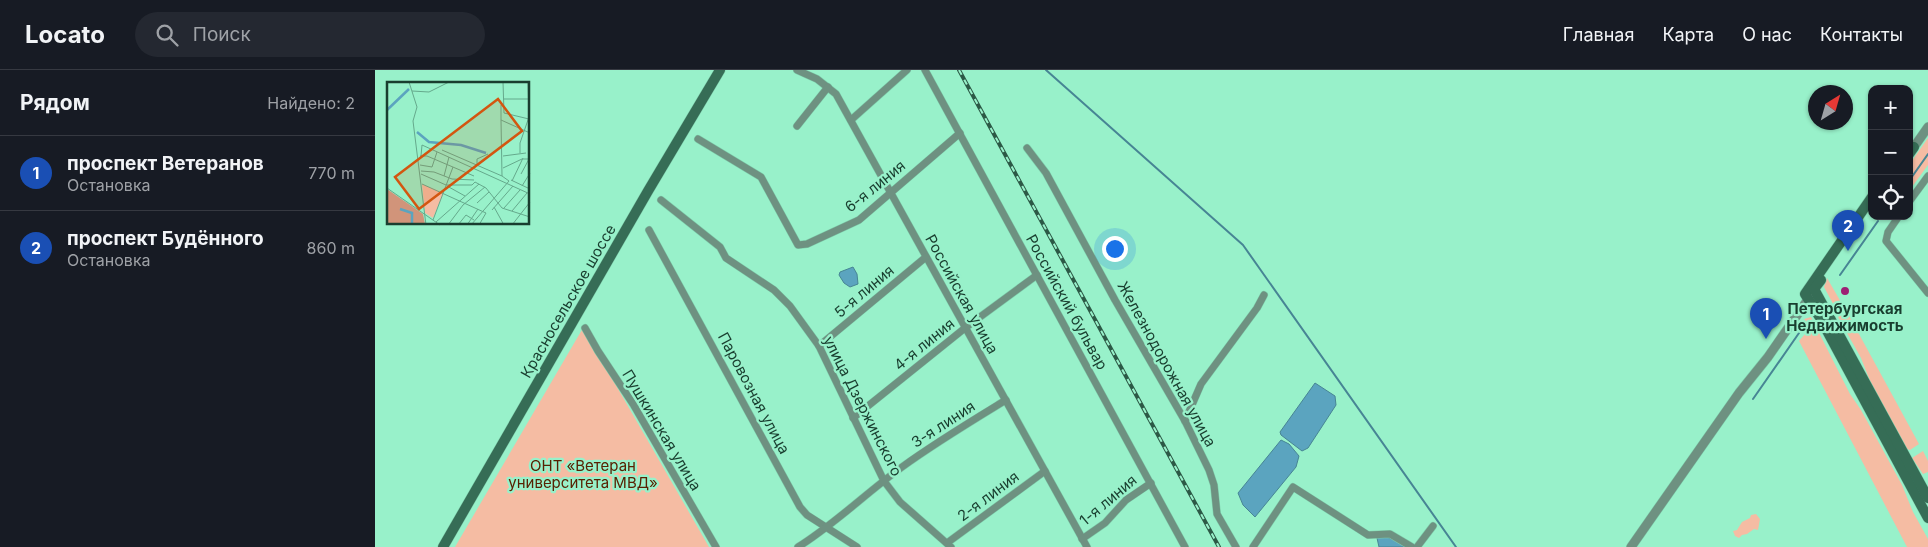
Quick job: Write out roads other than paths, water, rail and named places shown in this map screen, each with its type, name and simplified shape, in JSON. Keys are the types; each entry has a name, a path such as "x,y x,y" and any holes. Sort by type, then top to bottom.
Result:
{"main road":[{"name":"Красносельское шоссе","path":"443,547 719,70"},
{"path":"1809,292 1868,203"},
{"path":"1809,292 1868,212"},
{"path":"1809,292 1819,316 1928,518"},
{"path":"1809,292 1928,498"}],"street":[{"name":"Российская улица","path":"797,70 828,87 836,94 1087,547"},
{"path":"851,120 907,70"},
{"name":"Российский бульвар","path":"925,70 1185,547"},
{"path":"797,126 828,87"},
{"path":"1913,148 1928,127"},
{"name":"6-я линия","path":"698,139 761,177 798,245 807,244 859,220 960,132"},
{"name":"Железнодорожная улица","path":"1027,148 1046,172 1120,308 1185,421 1209,470 1214,485 1217,514 1236,547"},
{"path":"1913,197 1928,176"},
{"name":"улица Дзержинского","path":"661,200 720,247 726,258 775,290 790,306 819,346 884,481 900,502 949,545"},
{"path":"1896,220 1888,232 1887,240 1928,293"},
{"name":"Паровозная улица","path":"649,230 800,507 807,515 826,529 857,547"},
{"name":"5-я линия","path":"819,346 926,257"},
{"name":"4-я линия","path":"853,418 965,328 1037,274"},
{"path":"1739,393 1759,369 1796,316 1809,292"},
{"path":"1631,547 1809,292"},
{"path":"1185,421 1201,384 1257,308 1264,295"},
{"path":"1796,316 1806,312 1819,316"},
{"name":"Пушкинская улица","path":"585,328 597,351 633,404 715,547"},
{"name":"3-я линия","path":"798,547 810,544 884,481 961,427 1006,400"},
{"name":"2-я линия","path":"949,545 1045,471"},
{"name":"1-я линия","path":"1082,539 1105,523 1125,500 1151,483"},
{"path":"1253,547 1293,487 1368,535 1390,534 1412,547"},
{"path":"1417,547 1433,526"}],"water":[{"path":"853,267 857,274 858,284 850,287 844,283 839,275 840,272"},
{"path":"1315,383 1335,396 1336,405 1308,448 1302,451 1281,435 1280,432"},
{"path":"1281,440 1289,444 1299,456 1296,467 1255,517 1243,505 1238,493"},
{"path":"1385,536 1409,547 1379,547 1377,538"}],"waterway":[{"path":"1046,70 1243,245 1456,547"},
{"path":"1913,175 1928,154"},
{"path":"1840,275 1878,221"},
{"path":"1753,399 1799,333"}],"railway":[{"path":"959,70 1219,547"}],"place":[{"name":"проспект Будённого","path":"1848,251"},
{"name":"Петербургская Недвижимость","path":"1845,291"},
{"name":"проспект Ветеранов","path":"1766,339"}],"park label":[{"name":"ОНТ «Ветеран университета МВД»","path":"583,474"}]}
